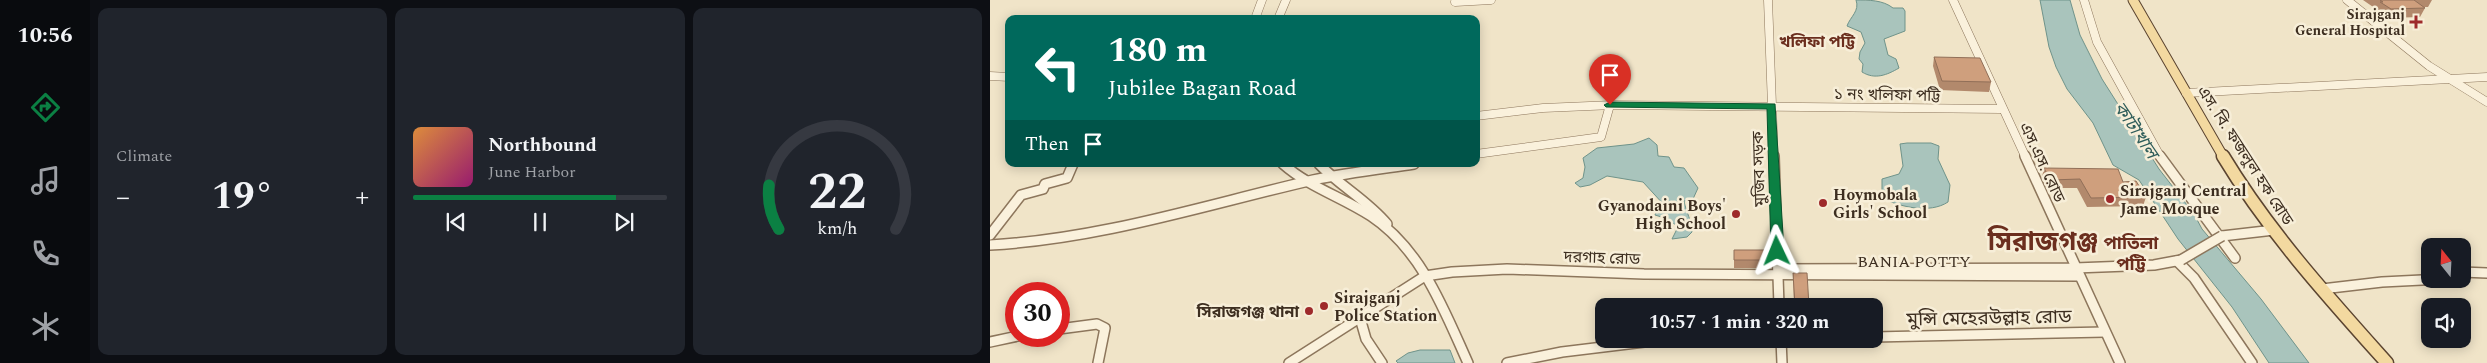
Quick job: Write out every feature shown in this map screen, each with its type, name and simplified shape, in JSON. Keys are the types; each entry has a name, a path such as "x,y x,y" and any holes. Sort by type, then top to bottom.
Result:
{"main road":[{"name":"এস. বি. ফজলুল হক রোড","path":"2133,0 2227,162 2274,230 2322,289 2387,363"}],"street":[{"path":"1256,15 1262,0"},
{"path":"1280,15 1286,0"},
{"path":"1455,2 1491,0"},
{"name":"মুজিব সড়ক","path":"1768,0 1780,298"},
{"name":"এস.এস. রোড","path":"1953,0 2001,109 2120,363"},
{"path":"2084,0 2097,42 2158,153 2234,258"},
{"path":"2346,0 2446,79 2487,102"},
{"path":"990,76 1005,77"},
{"path":"2186,93 2249,92 2487,77"},
{"path":"1480,153 1598,138 1601,136 1610,105"},
{"path":"1480,116 1543,108 1610,105 1772,106"},
{"name":"১ নং খলিফা পট্টি","path":"1772,106 2001,109"},
{"path":"990,235 1021,196 1043,189 1045,184 1067,178 1072,167"},
{"path":"1287,167 1305,182 1353,205 1394,234"},
{"path":"1322,167 1330,177 1368,202 1415,256 1468,363"},
{"path":"990,245 1035,243 1110,230 1305,182 1395,167"},
{"path":"2252,363 2194,278 2179,261 2228,234 2274,230"},
{"name":"BANIA POTTY","path":"1778,272 2077,272 2179,261"},
{"name":"দরগাহ রোড","path":"1425,276 1445,272 1513,268 1593,273 1778,272"},
{"path":"2471,272 2487,273"},
{"path":"1289,363 1425,276"},
{"path":"2322,289 2382,282 2421,280"},
{"path":"1360,318 1366,339 1382,363"},
{"path":"1070,328 1097,324 1105,328 1098,363"},
{"name":"মুন্সি মেহেরউল্লাহ রোড","path":"1883,337 2105,332"},
{"path":"990,342 1005,339"},
{"path":"1507,363 1562,352 1595,348"},
{"path":"1782,348 1782,363"}],"water":[{"path":"1856,0 1880,2 1893,8 1903,8 1905,11 1905,31 1884,39 1888,55 1896,59 1899,68 1890,73 1872,76 1862,72 1863,64 1859,59 1860,52 1865,43 1861,32 1847,26 1856,11"},
{"path":"2040,0 2070,0 2080,35 2102,79 2159,169 2194,214 2202,229 2261,299 2309,363 2269,363 2232,307 2178,239 2139,180 2113,165 2093,123 2067,89 2056,67 2049,47"},
{"path":"1649,138 1657,145 1658,156 1669,157 1674,167 1684,168 1698,188 1693,199 1684,201 1692,228 1692,232 1687,237 1672,239 1678,227 1668,219 1655,215 1657,210 1665,206 1643,182 1607,176 1590,185 1580,187 1575,183 1583,178 1585,167 1583,158 1597,148 1634,144"},
{"path":"1931,143 1939,146 1938,159 1950,185 1948,202 1933,208 1915,208 1882,198 1882,179 1899,174 1903,166 1900,144"},
{"path":"1420,350 1450,350 1455,363 1398,363 1396,361 1408,353"}],"building":[{"path":"2380,0 2414,0 2425,8 2391,9 2380,2 2383,2"},
{"path":"1934,57 1980,58 1991,82 1942,81"},
{"path":"2044,168 2118,169 2123,182 2136,181 2146,197 2091,198 2080,179 2050,180"},
{"path":"1734,250 1766,250 1767,260 1734,260"},
{"path":"1793,273 1807,273 1809,298 1795,298"}],"place":[{"name":"Sirajganj General Hospital","path":"2416,22"},
{"name":"Sirajganj Central Jame Mosque","path":"2110,199"},
{"name":"Hoymobala Girls' School","path":"1823,203"},
{"name":"Gyanodaini Boys' High School","path":"1736,214"},
{"name":"Sirajganj Police Station","path":"1324,306"},
{"name":"সিরাজগঞ্জ থানা","path":"1309,311"}],"district":[{"name":"খলিফা পট্টি","path":"1817,41"},
{"name":"সিরাজগঞ্জ","path":"2043,241"},
{"name":"পাতিলা পট্টি","path":"2131,253"}],"route":[{"path":"1610,105 1772,106 1777,251"}],"water label":[{"name":"কাটাখাল","path":"2136,130"}]}
